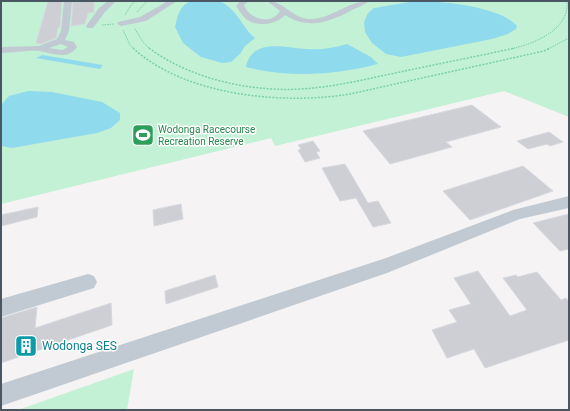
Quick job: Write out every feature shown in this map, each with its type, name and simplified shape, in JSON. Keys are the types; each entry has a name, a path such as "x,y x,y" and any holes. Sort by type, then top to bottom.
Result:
{"lane":[{"path":"68,1 72,28"},
{"path":"1,50 38,48 60,41 72,28 92,26 102,10 112,1"},
{"path":"121,24 143,19 174,1"},
{"path":"245,1 240,4 240,6 250,19 256,21 276,19 282,16 284,10"},
{"path":"271,1 300,20 318,20 336,17 365,1"},
{"path":"38,48 56,52 71,50 73,47 71,44 60,41"},
{"path":"1,395 387,265 518,214 569,202"},
{"path":"1,308 88,282"}],"path":[{"path":"136,1 131,6 121,24 127,43 144,59 162,69 210,87 270,98 330,98 350,94 544,51 569,38"},
{"path":"147,1 138,9 132,22 148,48 163,59 185,69 238,85 262,88 304,89 333,86 515,48 534,41 558,28 567,16 567,1"},
{"path":"92,26 121,24"}],"green space":[{"name":"Wodonga Racecourse Recreation Reserve","path":"1,1 569,1 569,117 504,91 275,146 271,138 1,204"},
{"path":"134,369 127,410 18,410"}],"water":[{"path":"191,1 217,1 223,3 234,11 250,34 255,38 245,46 240,54 231,62 222,63 201,57 183,43 175,27 181,8"},
{"path":"415,1 439,2 484,9 509,19 517,26 516,29 508,34 492,39 401,57 386,54 372,43 365,32 364,22 368,13 374,8"},
{"path":"347,44 371,57 378,64 346,71 312,74 279,73 246,67 249,58 255,51 262,48 280,46 317,49 332,48"},
{"path":"42,55 103,65 100,69 36,58"},
{"path":"28,91 52,92 102,102 120,113 120,120 111,128 97,133 12,148 1,146 2,104 9,96"}],"building":[{"path":"48,1 62,1 60,27 58,28 56,38 41,44 36,43"},
{"path":"73,1 94,1 94,12 88,13 85,24 71,26"},
{"path":"472,105 501,127 446,142 452,147 390,164 363,131"},
{"path":"549,132 563,142 550,146 547,144 528,149 517,141"},
{"path":"313,141 320,151 316,152 320,158 305,162 298,150 301,149 298,145"},
{"path":"345,164 368,203 378,201 391,223 373,227 356,198 340,201 322,168"},
{"path":"523,166 553,191 470,220 443,191"},
{"path":"181,204 183,219 154,226 153,210"},
{"path":"38,207 37,217 1,226 1,215"},
{"path":"569,214 569,249 560,251 533,223"},
{"path":"478,271 510,316 527,310 503,278 516,275 518,277 537,272 561,300 566,298 569,302 569,340 485,368 474,349 447,358 432,330 457,322 449,310 471,304 454,278"},
{"path":"215,275 218,287 166,304 165,291"},
{"name":"Wodonga SES","path":"111,303 112,325 1,363 1,318 37,307 35,328"}],"place":[{"name":"Wodonga Racecourse Recreation Reserve","path":"143,135"},
{"name":"Wodonga SES","path":"26,346"}]}
